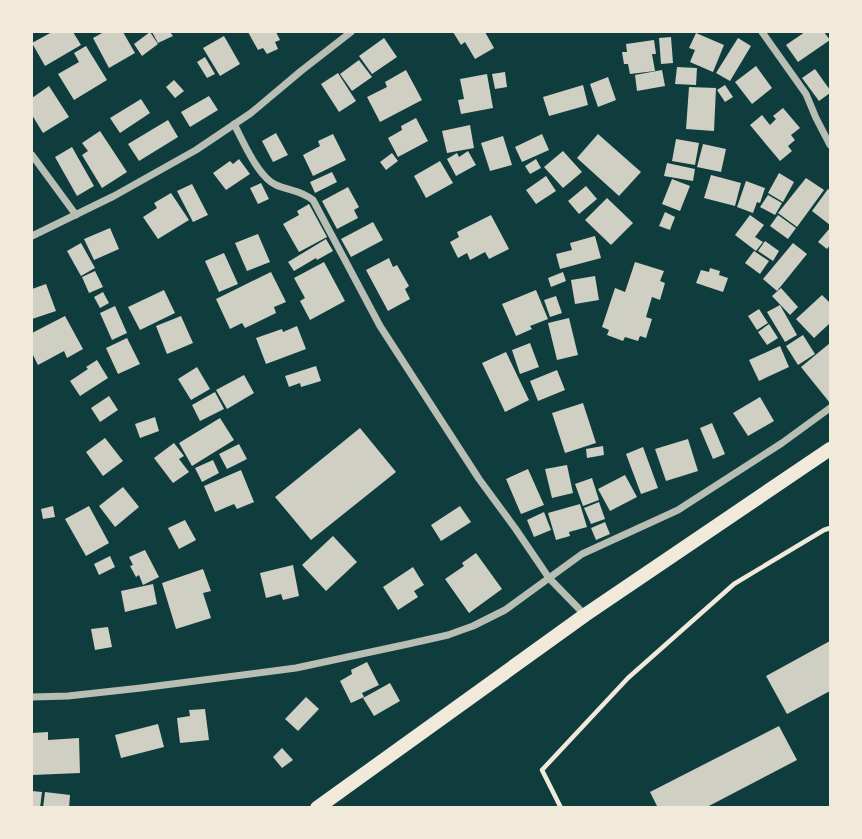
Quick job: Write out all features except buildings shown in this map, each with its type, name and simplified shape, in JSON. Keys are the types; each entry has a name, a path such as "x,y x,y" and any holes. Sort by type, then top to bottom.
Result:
{"main road":[{"path":"317,807 585,615 831,449"}],"street":[{"path":"32,236 114,196 196,150 251,113 349,32"},
{"path":"762,32 806,94 831,145"},
{"path":"234,124 257,166 272,184 303,193 313,200 380,326 479,479 549,578 585,615"},
{"path":"32,155 76,215"},
{"path":"32,697 263,673 448,635 505,610 582,554 678,510 831,408"}],"path":[{"path":"561,807 542,770 628,678 734,584 831,527"}]}
